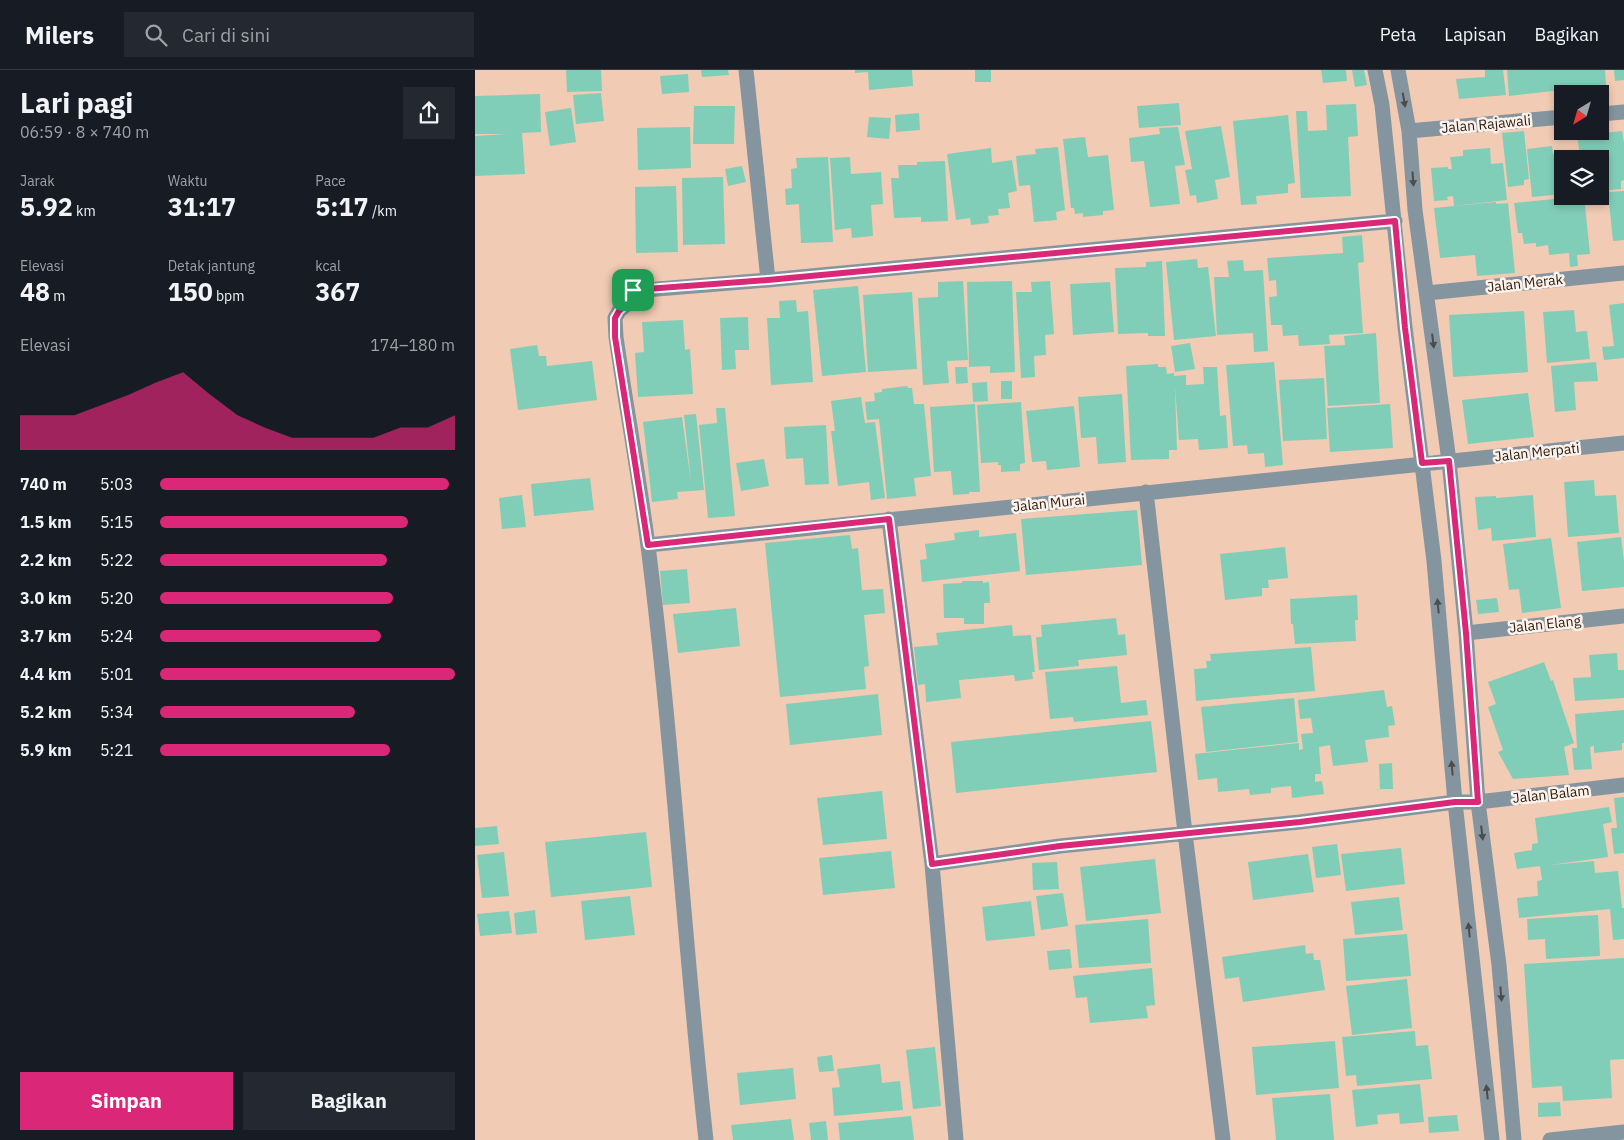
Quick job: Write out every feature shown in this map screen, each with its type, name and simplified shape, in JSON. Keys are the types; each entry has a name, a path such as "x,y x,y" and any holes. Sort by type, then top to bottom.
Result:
{"street":[{"path":"746,70 768,280"},
{"path":"1375,70 1382,106 1403,308 1434,561 1455,802 1492,1140"},
{"path":"1398,70 1409,131 1415,210 1449,461 1466,633 1478,802 1499,965 1515,1140"},
{"path":"1609,113 1624,112"},
{"name":"Jalan Rajawali","path":"1409,131 1554,118"},
{"path":"706,1140 679,870 665,703 648,545 615,337 615,318 619,311 629,302 633,290 768,280 1395,221"},
{"name":"Jalan Merak","path":"1427,293 1624,273"},
{"name":"Jalan Merpati","path":"1449,461 1624,443"},
{"name":"Jalan Murai","path":"648,545 1449,461"},
{"path":"1146,492 1185,833 1223,1140"},
{"path":"889,519 932,864 956,1140"},
{"name":"Jalan Elang","path":"1466,633 1624,616"},
{"name":"Jalan Balam","path":"932,864 1060,846 1300,822 1455,802 1478,802 1624,785"},
{"path":"1550,1140 1624,1132"}],"building":[{"path":"566,70 601,70 602,91 567,92"},
{"path":"701,70 728,70 729,75 702,77"},
{"path":"855,70 912,70 913,86 869,90 868,72 855,73"},
{"path":"975,70 991,70 991,82 975,82"},
{"path":"1321,70 1346,70 1347,81 1323,83"},
{"path":"1352,70 1364,70 1367,85 1355,87"},
{"path":"1485,70 1503,70 1506,95 1459,99 1456,79 1485,77"},
{"path":"1507,70 1605,70 1606,85 1554,85 1554,91 1509,96"},
{"path":"1614,70 1624,70 1624,80 1615,81"},
{"path":"688,74 689,92 662,94 660,76"},
{"path":"601,93 604,121 576,124 573,95"},
{"path":"540,94 541,132 522,133 525,174 475,176 475,136 507,134 475,134 475,96"},
{"path":"1179,103 1181,125 1139,128 1137,106"},
{"path":"1356,104 1358,136 1348,137 1351,196 1301,198 1296,111 1307,111 1308,131 1327,130 1326,105"},
{"path":"694,106 735,106 734,144 693,144"},
{"path":"571,108 576,142 550,146 545,112"},
{"path":"919,113 920,130 896,132 895,115"},
{"path":"1288,115 1295,183 1288,184 1288,193 1256,196 1257,204 1241,205 1233,121"},
{"path":"869,117 891,118 889,139 867,137"},
{"path":"1221,126 1230,177 1215,180 1218,199 1197,203 1196,195 1190,196 1185,170 1192,169 1185,131"},
{"path":"690,127 691,168 638,170 637,128"},
{"path":"1178,127 1185,165 1175,166 1180,204 1150,207 1144,161 1131,162 1129,138 1160,134 1159,128"},
{"path":"1524,131 1529,179 1524,180 1524,185 1508,187 1502,133"},
{"path":"1622,131 1624,143 1624,180 1621,181 1621,189 1609,190 1609,150 1579,150 1578,140 1609,140 1609,132"},
{"path":"1085,137 1088,157 1108,155 1114,210 1103,211 1103,215 1083,217 1083,213 1075,214 1074,208 1071,208 1063,139"},
{"path":"1552,146 1554,154 1554,195 1532,197 1527,149"},
{"path":"1058,147 1065,210 1056,212 1057,220 1034,222 1030,185 1019,186 1016,156 1036,154 1035,149"},
{"path":"991,148 992,163 1012,160 1017,191 1008,193 1010,208 998,209 999,215 988,216 989,223 971,225 970,218 956,220 947,154"},
{"path":"1490,148 1491,164 1503,163 1507,200 1454,206 1453,196 1447,197 1448,200 1434,201 1431,168 1448,167 1448,169 1452,169 1450,157 1463,156 1463,150"},
{"path":"828,157 833,242 801,243 799,204 786,205 785,189 792,188 791,169 797,168 796,158"},
{"path":"850,157 851,174 881,172 883,204 871,205 873,236 852,238 851,228 835,230 830,158"},
{"path":"945,161 948,221 921,222 921,217 894,218 891,178 899,178 898,165 917,165 917,162"},
{"path":"742,166 746,182 728,186 725,169"},
{"path":"723,177 725,244 683,245 682,178"},
{"path":"676,186 678,252 636,253 635,187"},
{"path":"1624,191 1624,240 1613,241 1609,192"},
{"path":"1554,199 1554,205 1585,205 1590,254 1577,255 1578,266 1570,267 1569,253 1549,255 1548,245 1536,247 1536,243 1524,244 1522,233 1518,233 1514,203"},
{"path":"1496,202 1496,204 1508,203 1515,273 1477,276 1475,255 1440,258 1434,208"},
{"path":"1362,235 1364,262 1358,263 1363,333 1329,335 1330,344 1299,346 1298,335 1283,336 1282,325 1271,325 1269,297 1277,296 1276,280 1269,281 1267,258 1343,253 1342,237"},
{"path":"1197,259 1198,268 1208,267 1216,336 1174,340 1166,262"},
{"path":"1243,260 1244,271 1263,270 1268,351 1254,352 1253,333 1217,335 1214,277 1229,277 1227,261"},
{"path":"1162,261 1165,336 1148,336 1148,333 1118,334 1115,268 1146,267 1146,262"},
{"path":"963,281 968,360 947,361 949,383 923,385 918,298 938,297 938,282"},
{"path":"1012,281 1015,372 990,373 990,366 969,367 967,282"},
{"path":"1050,281 1054,334 1045,335 1046,355 1034,356 1035,377 1021,378 1016,292 1032,292 1031,282"},
{"path":"1110,282 1114,332 1073,335 1070,284"},
{"path":"858,286 866,372 822,376 813,290"},
{"path":"912,292 917,369 868,372 863,295"},
{"path":"796,300 797,312 808,311 813,382 771,385 767,318 780,318 779,301"},
{"path":"1624,303 1624,358 1604,360 1602,347 1614,346 1609,305"},
{"path":"1574,310 1576,332 1587,331 1590,359 1547,363 1543,312"},
{"path":"1524,311 1528,372 1453,377 1449,315"},
{"path":"748,317 749,350 735,350 736,369 722,370 720,318"},
{"path":"683,320 685,350 690,349 693,394 638,397 635,353 644,352 642,322"},
{"path":"1376,333 1380,403 1328,406 1324,346 1345,345 1344,336"},
{"path":"1190,343 1195,369 1175,372 1171,346"},
{"path":"537,345 539,356 546,356 547,366 592,361 597,400 518,410 510,349"},
{"path":"1274,362 1283,465 1265,467 1264,453 1248,454 1247,445 1233,446 1226,365"},
{"path":"1596,362 1598,381 1574,382 1576,410 1555,412 1551,366"},
{"path":"1158,364 1158,367 1166,367 1167,374 1174,373 1174,376 1186,375 1186,385 1204,384 1203,367 1217,367 1220,416 1226,415 1228,448 1199,450 1198,439 1179,440 1175,387 1177,450 1169,450 1169,459 1131,460 1126,366"},
{"path":"955,367 967,367 968,383 956,384"},
{"path":"1324,378 1327,439 1283,441 1279,380"},
{"path":"1001,381 1012,381 1012,399 1001,399"},
{"path":"987,382 988,401 973,402 972,383"},
{"path":"907,386 912,388 914,404 924,404 931,476 914,478 916,496 887,499 879,419 867,420 865,402 875,401 874,393 882,392 882,389"},
{"path":"1528,393 1534,437 1468,444 1462,400"},
{"path":"1122,394 1126,462 1098,464 1096,437 1081,438 1078,397"},
{"path":"861,397 865,423 875,422 885,498 871,500 869,482 838,486 831,431 835,431 831,401"},
{"path":"1021,402 1025,463 1020,464 1020,471 1001,472 1001,465 998,465 998,462 981,463 977,405"},
{"path":"975,404 980,492 953,495 951,471 934,472 930,407"},
{"path":"1390,404 1393,448 1330,452 1327,408"},
{"path":"1074,406 1080,467 1047,470 1046,461 1032,462 1026,411"},
{"path":"716,408 725,408 735,516 708,518 699,425 717,423"},
{"path":"696,414 704,490 677,492 678,499 652,502 643,422 682,417 691,482 684,415"},
{"path":"826,425 829,484 805,485 803,458 786,459 784,427"},
{"path":"764,459 769,486 741,491 736,463"},
{"path":"590,478 594,510 534,516 531,484"},
{"path":"1594,480 1595,496 1616,495 1619,533 1568,537 1564,482"},
{"path":"522,495 526,527 502,529 499,498"},
{"path":"1533,495 1536,537 1492,541 1491,528 1478,530 1475,497 1496,496 1496,498"},
{"path":"1137,510 1142,565 1026,575 1021,519"},
{"path":"979,530 979,537 1016,533 1020,571 922,582 920,560 927,559 925,544 955,540 954,533"},
{"path":"850,535 852,549 858,548 862,590 883,589 885,613 864,615 869,666 864,667 866,689 780,697 765,543"},
{"path":"1621,537 1624,561 1624,587 1582,591 1577,542"},
{"path":"1551,538 1561,608 1522,613 1519,589 1509,590 1503,544"},
{"path":"1285,547 1288,578 1268,580 1269,588 1262,588 1262,596 1225,600 1220,554"},
{"path":"687,569 690,603 663,605 660,571"},
{"path":"962,581 989,582 990,603 984,603 984,624 964,624 964,618 944,618 943,584 962,583"},
{"path":"1357,595 1358,620 1355,620 1356,641 1295,644 1293,624 1291,624 1290,599"},
{"path":"1497,598 1499,612 1478,614 1476,600"},
{"path":"736,608 740,646 678,653 673,614"},
{"path":"1116,618 1118,635 1125,634 1127,655 1078,660 1079,666 1039,670 1036,637 1042,637 1041,625"},
{"path":"1012,625 1013,636 1031,635 1035,672 1032,672 1033,679 1015,681 1014,675 959,680 961,698 926,702 925,684 918,685 914,647 938,645 936,633"},
{"path":"1311,647 1315,691 1196,701 1194,669 1207,668 1206,661 1211,661 1210,654"},
{"path":"1617,653 1618,670 1624,670 1624,698 1575,701 1573,678 1591,677 1589,655"},
{"path":"1544,662 1551,681 1553,680 1574,743 1564,747 1569,775 1513,779 1498,752 1503,750 1488,707 1496,704 1488,682"},
{"path":"1117,666 1121,703 1146,700 1148,715 1074,722 1073,717 1050,719 1045,672"},
{"path":"1384,690 1387,707 1392,706 1395,725 1388,726 1389,737 1365,740 1368,762 1333,766 1330,745 1319,747 1321,774 1315,774 1315,782 1322,781 1324,794 1292,798 1291,786 1271,788 1271,793 1250,795 1249,789 1218,792 1217,778 1198,780 1195,754 1299,743 1299,750 1303,749 1301,734 1313,733 1311,718 1300,719 1298,700"},
{"path":"878,694 882,735 790,745 786,704"},
{"path":"1294,698 1298,742 1206,752 1201,707"},
{"path":"1624,710 1624,743 1622,743 1622,750 1594,753 1594,746 1590,747 1592,769 1574,770 1572,748 1577,748 1575,714"},
{"path":"1151,721 1157,772 956,793 951,742"},
{"path":"1392,763 1393,789 1380,789 1379,764"},
{"path":"882,791 887,839 823,845 817,798"},
{"path":"1624,797 1624,853 1614,854 1611,828 1617,828 1614,798"},
{"path":"1609,807 1612,822 1603,824 1608,857 1550,865 1594,861 1595,873 1618,871 1622,908 1624,908 1624,939 1613,940 1610,909 1519,918 1517,898 1538,896 1537,881 1542,880 1540,866 1517,869 1514,853 1532,850 1532,844 1538,843 1535,818"},
{"path":"497,826 499,844 475,846 475,828"},
{"path":"646,832 652,887 551,897 545,842"},
{"path":"1337,844 1341,875 1316,878 1312,847"},
{"path":"1401,848 1405,884 1346,891 1341,854"},
{"path":"891,851 895,888 823,895 819,858"},
{"path":"504,852 509,896 482,898 477,855"},
{"path":"1308,854 1314,892 1253,900 1248,862"},
{"path":"1155,859 1161,913 1086,921 1080,867"},
{"path":"1057,862 1059,889 1033,890 1032,863"},
{"path":"1063,893 1068,926 1041,930 1036,896"},
{"path":"630,896 635,935 585,940 581,901"},
{"path":"1399,897 1403,930 1355,935 1351,902"},
{"path":"1031,901 1035,936 986,941 982,907"},
{"path":"535,910 537,933 516,935 514,913"},
{"path":"509,911 512,933 480,936 477,914"},
{"path":"1598,915 1600,956 1546,959 1545,939 1528,940 1527,919"},
{"path":"1148,919 1151,963 1079,968 1075,925"},
{"path":"1407,934 1411,976 1346,981 1343,939"},
{"path":"1305,945 1306,954 1313,953 1314,960 1320,960 1325,990 1243,1002 1239,977 1225,979 1222,957"},
{"path":"1070,949 1072,968 1049,970 1047,951"},
{"path":"1624,958 1624,1059 1610,1060 1612,1098 1563,1101 1562,1086 1532,1088 1524,964"},
{"path":"1152,968 1155,1005 1146,1006 1148,1018 1090,1023 1087,997 1076,998 1073,976"},
{"path":"1407,979 1412,1028 1352,1035 1346,986"},
{"path":"1415,1031 1416,1046 1428,1045 1432,1079 1357,1086 1356,1075 1346,1076 1342,1037"},
{"path":"1335,1041 1339,1088 1256,1095 1252,1047"},
{"path":"935,1047 941,1106 913,1109 906,1050"},
{"path":"832,1055 834,1071 819,1072 817,1057"},
{"path":"880,1064 882,1083 900,1081 903,1110 834,1116 832,1088 840,1087 837,1069"},
{"path":"793,1068 796,1099 740,1105 737,1073"},
{"path":"1420,1084 1424,1122 1400,1124 1399,1113 1377,1115 1378,1124 1356,1127 1352,1090"},
{"path":"1330,1094 1334,1140 1276,1140 1272,1098"},
{"path":"1560,1102 1561,1116 1538,1117 1538,1103"},
{"path":"1457,1115 1459,1131 1429,1133 1428,1117"},
{"path":"911,1116 914,1140 840,1140 838,1123"},
{"path":"791,1119 794,1140 733,1140 731,1125"},
{"path":"826,1121 828,1140 811,1140 809,1123"}],"route":[{"path":"1395,221 1405,328 1422,463 1449,461 1466,633 1478,802 1455,802 1300,822 1060,846 932,864 889,519 648,545 615,337 615,318 619,311 629,302 633,290 768,280 1395,221"}]}
